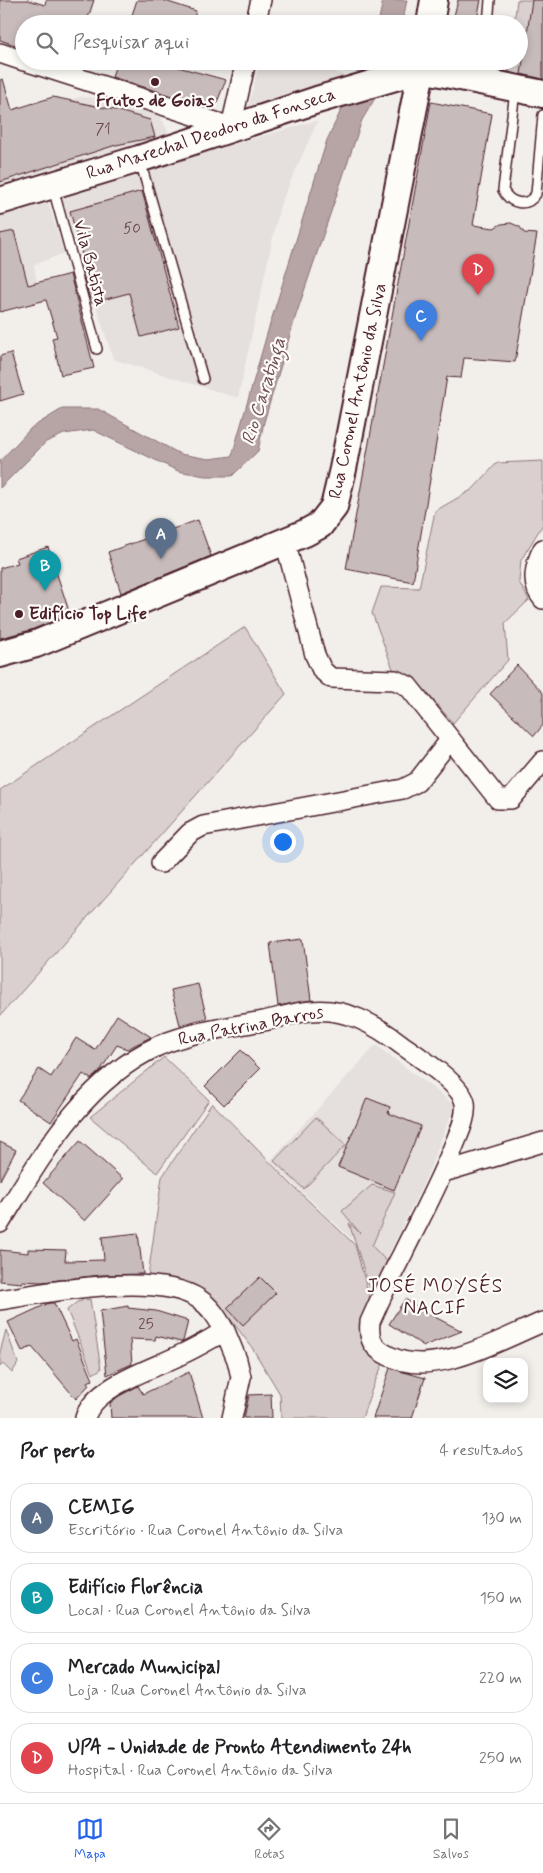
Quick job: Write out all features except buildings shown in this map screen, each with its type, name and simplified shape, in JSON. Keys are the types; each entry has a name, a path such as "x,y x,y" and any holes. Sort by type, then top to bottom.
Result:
{"main road":[{"path":"432,15 434,0"},
{"name":"Rua Marechal Deodoro da Fonseca","path":"0,201 411,70"},
{"name":"Rua Coronel Antônio da Silva","path":"0,654 36,644 320,526 334,507 343,469 417,70"},
{"path":"450,70 483,72 515,88 543,94"}],"street":[{"path":"257,15 261,0"},
{"path":"0,53 15,58"},
{"path":"52,70 232,127 244,70"},
{"path":"285,541 315,655 322,670 331,678 395,680 408,686 498,799 511,799 543,761"},
{"path":"543,549 536,562 535,579 543,599"},
{"path":"161,862 190,833 203,826 403,789 417,782 450,740"},
{"name":"Rua Patrina Barros","path":"0,1223 46,1149 67,1121 104,1082 142,1054 160,1045 194,1035 311,1011 334,1011 376,1026 449,1081 462,1094 466,1104 463,1120 444,1172 370,1322 368,1334 372,1342 380,1352 395,1359 413,1363 433,1362 463,1356 543,1322"},
{"path":"444,1172 543,1142"},
{"path":"0,1300 56,1292 140,1284 174,1288 198,1298 215,1313 237,1360 241,1377 232,1418"},
{"path":"85,1418 87,1412 98,1398 117,1385 181,1355 225,1331"}],"lane":[{"path":"489,15 490,0"},
{"path":"515,88 503,190 513,202 532,200 536,194 543,115"},
{"path":"139,158 203,379"},
{"name":"Vila Batista","path":"52,185 97,350"}],"shaded area":[{"path":"517,0 543,0 543,100 506,90 509,70 528,70 528,15 515,15"},
{"path":"258,70 329,70 353,79 247,112"},
{"path":"80,97 153,101 169,134 0,187 0,120"},
{"path":"318,120 280,205 238,398 113,359 61,194"},
{"path":"47,199 64,253 34,265 40,300 0,312 0,212"},
{"path":"543,461 543,524 521,560 519,582 529,600 505,623 508,660 453,723 420,685 393,669 372,613 381,587 419,588 435,511 473,489 497,463"},
{"path":"245,627 286,694 0,1016 0,790"},
{"path":"376,1045 455,1105 425,1180 382,1268 270,1161"},
{"path":"164,1057 209,1100 157,1173 90,1117"},
{"path":"212,1103 292,1185 355,1245 386,1357 362,1418 281,1418 280,1394 251,1346 228,1316 200,1289 148,1276 162,1177"},
{"path":"316,1117 346,1145 304,1189 274,1161"},
{"path":"372,1185 395,1192 372,1246 390,1265 374,1302 349,1223 360,1233 342,1211"},
{"path":"90,1299 101,1369 93,1374 67,1310 77,1302"},
{"path":"6,1330 18,1363 12,1373 3,1364 0,1367 0,1352"}],"water":[{"path":"383,0 407,0 404,15 380,15"},
{"name":"Rio Caratinga","path":"362,70 392,70 362,120 296,315 264,422 258,451 232,476 205,476 178,471 93,430 64,434 46,442 0,488 0,461 31,428 62,409 98,409 180,454 209,459 232,456 267,334 327,140"}],"place":[{"name":"Frutos de Goias","path":"155,82"},
{"name":"UPA - Unidade de Pronto Atendimento 24h","path":"478,295"},
{"name":"Mercado Municipal","path":"421,341"},
{"name":"CEMIG","path":"161,559"},
{"name":"Edifício Florência","path":"45,591"},
{"name":"Edifício Top Life","path":"19,614"}],"district":[{"name":"JOSÉ MOYSÉS NACIF","path":"435,1297"}]}
